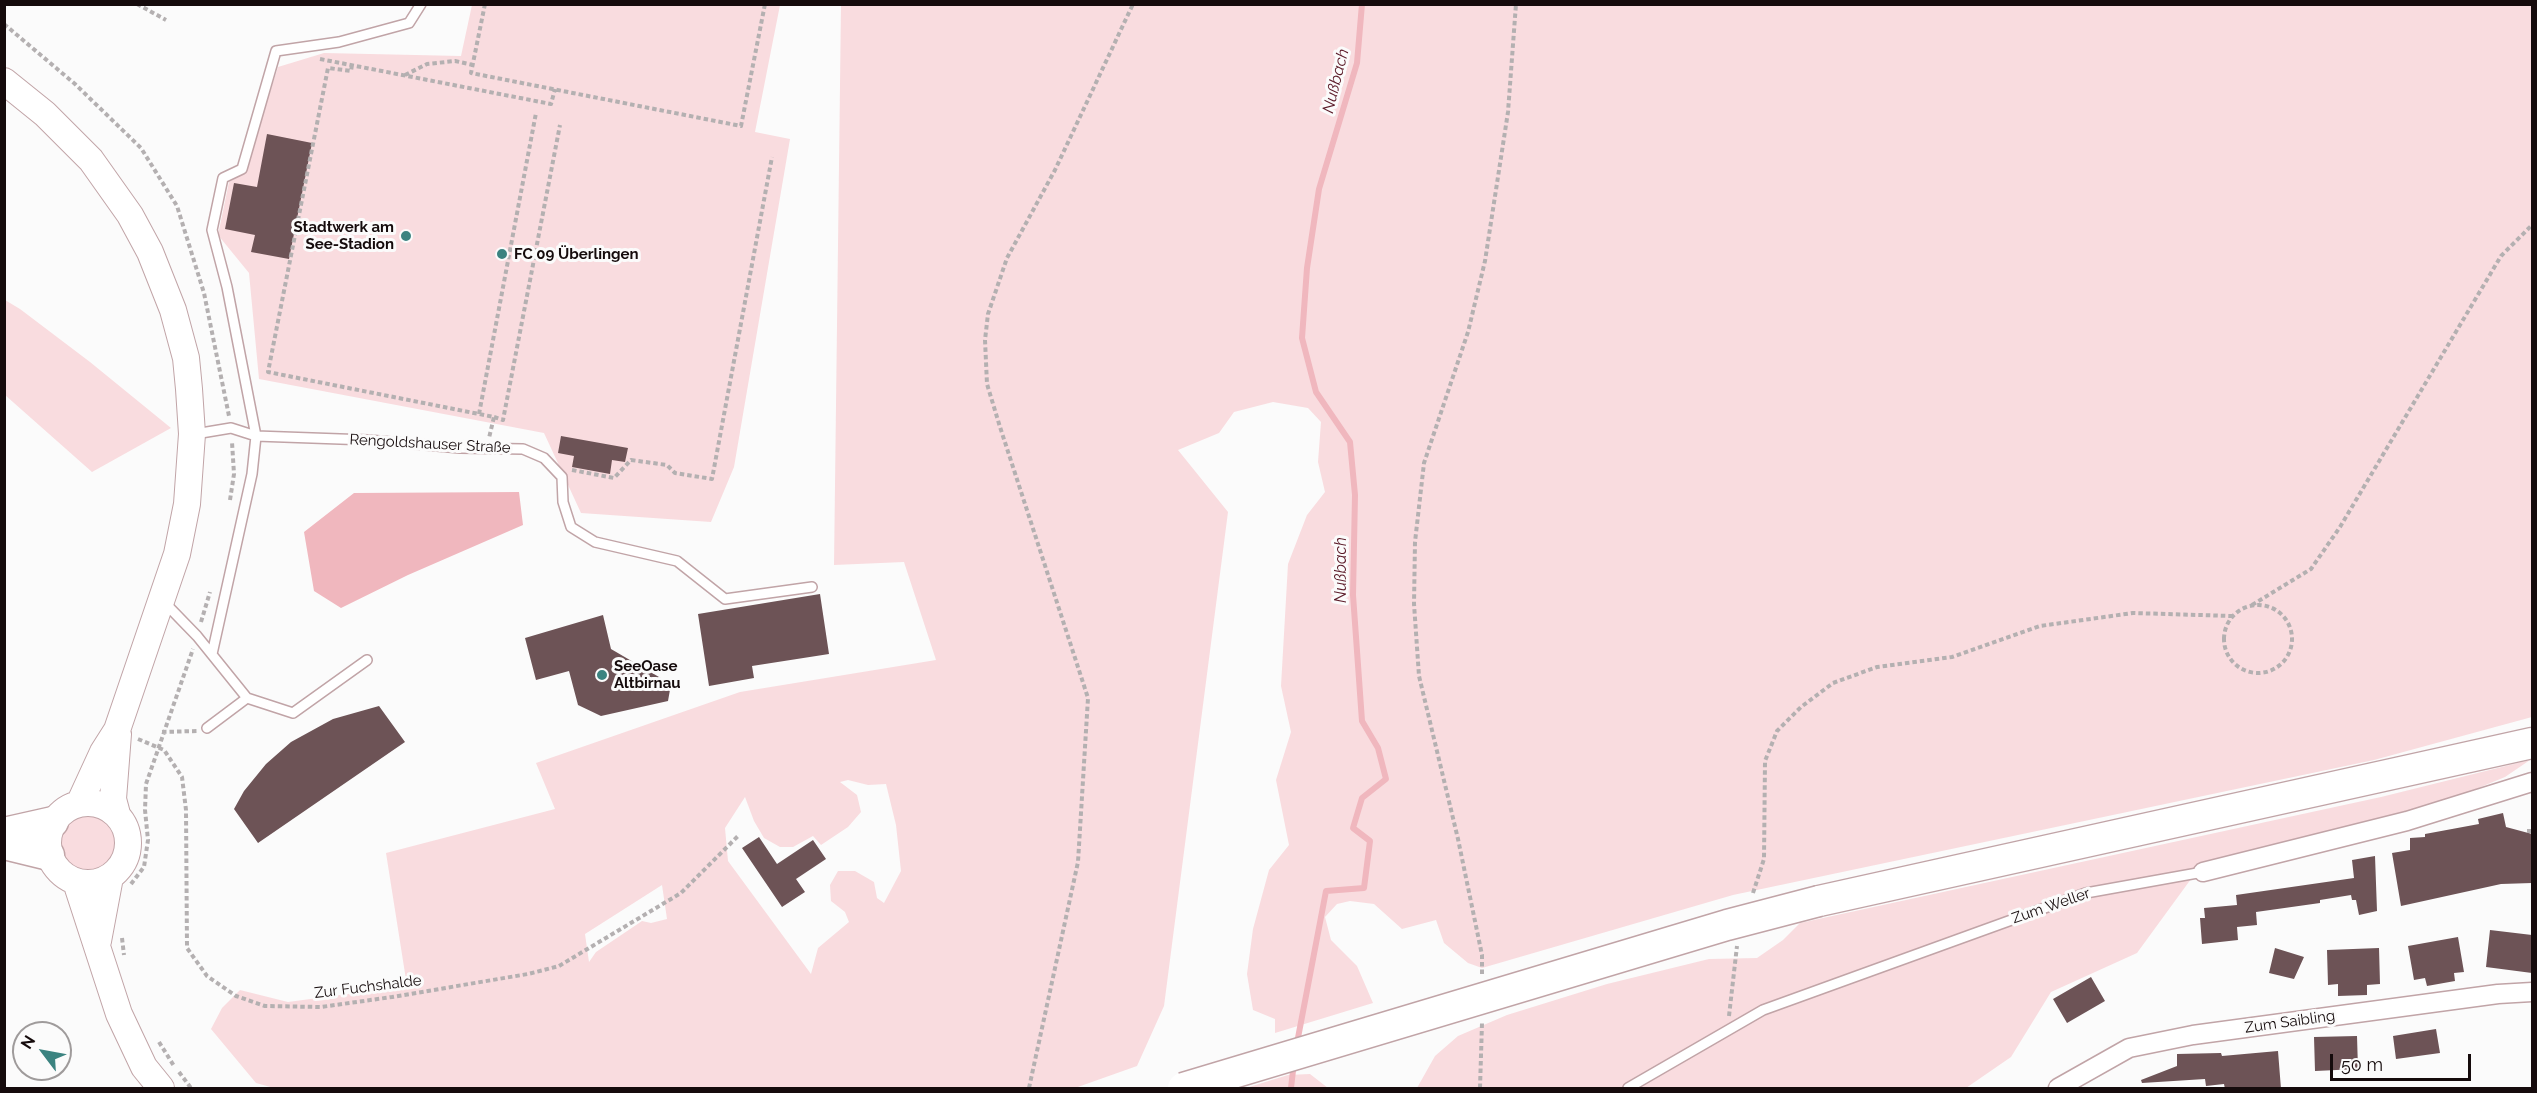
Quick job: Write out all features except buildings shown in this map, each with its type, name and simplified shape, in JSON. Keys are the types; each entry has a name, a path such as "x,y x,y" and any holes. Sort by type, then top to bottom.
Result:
{"main road":[{"path":"1183,1089 1716,928 1929,875 2385,778 2532,743"},
{"path":"4,832 53,822"},
{"path":"4,844 49,855"}],"street":[{"path":"4,81 45,114 91,160 135,224 173,310 186,358 192,434 187,504 177,554 117,730 103,752 80,802"},
{"path":"97,950 129,842 113,799 117,730"},
{"name":"Zum Weller","path":"2203,872 2407,821 2532,782"},
{"path":"117,814 106,806 80,802 64,809 53,822 47,838 49,855 60,872 76,882 119,882"},
{"path":"76,882 119,1014 144,1067 161,1089"},
{"name":"Zum Saibling","path":"2058,1089 2129,1048 2193,1035 2498,994 2532,992"}],"lane":[{"path":"212,654 252,474 256,436 227,287 212,230 224,178 242,169 276,51 339,42 409,23 421,4"},
{"name":"Rengoldshauser Straße","path":"192,434 231,428 256,436 523,449 544,458 552,466"},
{"path":"552,466 562,477 563,502 571,527 595,542 677,561 726,599 812,587"},
{"path":"161,600 197,636 247,698 293,713 367,660"},
{"path":"207,728 247,698"},
{"name":"Zum Weller","path":"1628,1089 1763,1010 2086,892 2203,872"}],"path":[{"path":"136,4 166,20"},
{"path":"485,4 471,73 741,126 765,4"},
{"path":"1029,1089 1078,862 1088,698 987,384 985,339 988,314 1007,258 1055,170 1133,4"},
{"path":"1482,979 1482,955 1461,851 1419,676 1414,604 1415,542 1424,463 1467,332 1485,261 1508,112 1516,4"},
{"path":"302,47 318,59 551,104 555,89"},
{"path":"404,75 427,64 455,62 473,64"},
{"path":"352,65 351,71 328,68 268,372 503,420 560,125"},
{"path":"479,414 536,113"},
{"path":"552,466 614,478 631,460 667,465 675,473 712,479 772,157"},
{"path":"1764,859 1765,761 1777,731 1801,707 1833,683 1876,667 1952,657 2040,626 2133,612 2232,616 2311,569 2340,526 2501,256 2532,225"},
{"path":"487,448 494,417"},
{"path":"229,509 234,474 232,442"},
{"path":"119,882 144,867 148,840 145,810 146,784 157,746 197,636 212,585"},
{"path":"2232,616 2223,638 2229,659 2247,672 2270,672 2287,658 2292,636 2289,625 2274,609 2252,605"},
{"path":"162,732 186,733 207,728"},
{"name":"Zur Fuchshalde","path":"157,746 164,750 182,777 186,810 187,948 207,976 236,996 265,1006 321,1006 380,999 528,974 559,966 681,893 739,834"},
{"path":"121,931 127,963"},
{"path":"1729,1029 1735,954"},
{"path":"1480,1089 1482,1012"},
{"path":"154,1034 165,1054 191,1089"}],"shaded area":[{"name":"FC 09 Überlingen","path":"472,5 780,5 755,132 790,139 734,467 711,522 581,513 544,433 259,379 249,273 218,235 229,182 244,173 278,67 324,53 461,56"},
{"path":"841,5 2532,5 2532,717 2374,760 1733,895 1482,968 1468,963 1444,943 1436,920 1402,929 1374,904 1350,901 1337,904 1325,917 1331,940 1357,966 1373,1003 1275,1033 1275,1019 1253,1010 1247,974 1253,929 1269,870 1289,845 1276,780 1291,732 1281,686 1288,564 1307,515 1325,492 1318,462 1321,422 1308,408 1273,402 1234,412 1219,433 1178,450 1228,512 1164,1006 1137,1066 1075,1088 274,1088 256,1083 211,1029 222,1008 240,990 288,1002 407,986 386,853 555,809 536,763 740,692 936,660 904,562 834,565","holes":["848,780 868,785 886,784 896,825 901,871 884,903 877,898 874,882 855,871 838,871 830,885 831,901 845,912 849,922 818,948 811,974 728,861 725,828 745,797 754,821 764,838 780,847 793,847 813,836 821,845 848,827 861,812 857,795 840,782","662,885 667,919 651,923 642,921 596,952 589,962 585,934"]},
{"path":"5,300 90,362 171,428 92,472 5,395"},
{"path":"519,492 523,525 408,575 341,608 314,591 304,532 354,493"},
{"path":"2530,760 2505,777 2408,817 2298,855 2191,879 2137,953 2051,992 2011,1057 1966,1088 1417,1088 1435,1056 1458,1036 1507,1015 1607,984 1709,959 1757,958 1783,940 1800,923 2381,797"},
{"path":"88,812 104,817 112,825 117,841 112,857 104,865 88,870 72,865 64,857 59,841 64,825 72,817"},
{"path":"1310,1074 1328,1088 1246,1088 1288,1075"}],"waterway":[{"name":"Nußbach","path":"1297,1043 1326,891 1364,888 1370,841 1353,828 1362,798 1386,779 1378,748 1362,721 1353,595 1355,495 1350,442 1316,392 1302,338 1307,268 1319,189 1357,63 1362,4"},
{"name":"Nußbach","path":"1291,1088 1294,1062"}],"place":[{"name":"Stadtwerk am See-Stadion","path":"406,236"},
{"name":"FC 09 Überlingen","path":"502,254"},
{"name":"SeeOase Altbirnau","path":"602,675"}]}
